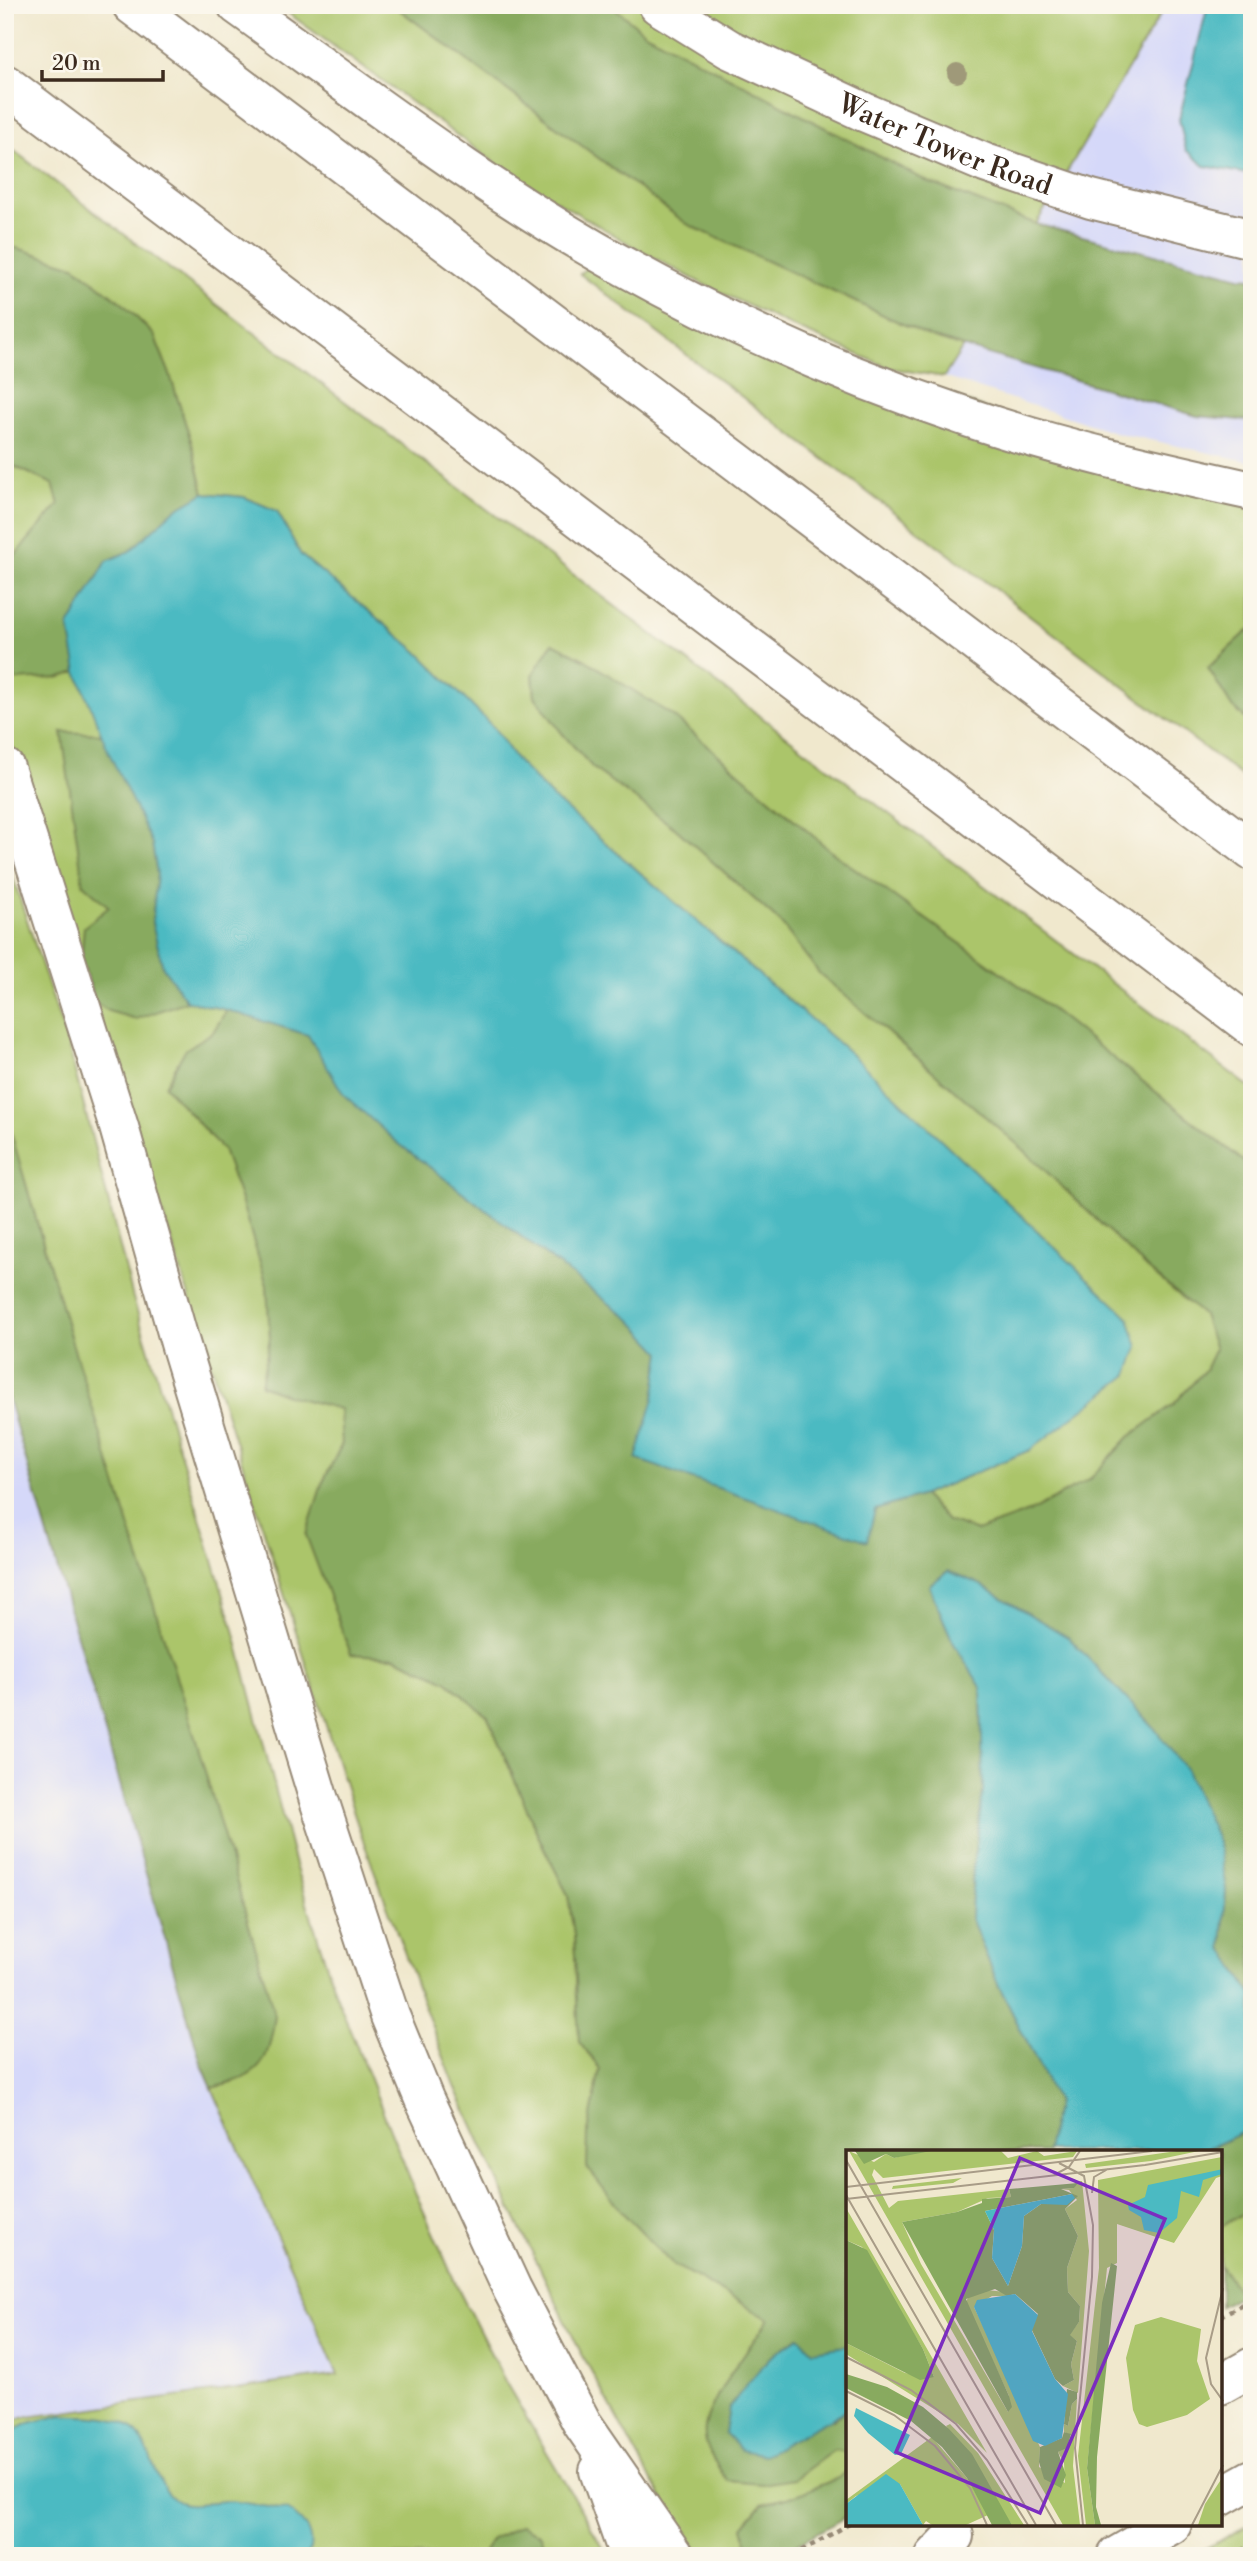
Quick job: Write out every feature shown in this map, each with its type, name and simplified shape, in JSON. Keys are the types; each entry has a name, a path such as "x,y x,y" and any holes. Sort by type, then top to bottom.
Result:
{"main road":[{"path":"132,5 1252,850"},
{"path":"237,5 476,177 625,267 757,334 900,394 972,419 1114,459 1252,491"},
{"name":"Water Tower Road","path":"658,5 729,49 864,112 985,163 1091,199 1252,239"},
{"path":"5,84 1252,1027"},
{"path":"5,768 119,1127 180,1343 314,1784 390,2016 424,2099 512,2289 582,2423 674,2556"},
{"path":"1222,2384 1252,2367"},
{"path":"582,2423 629,2556"},
{"path":"1222,2496 1252,2479"},
{"path":"1117,2556 1169,2526"},
{"path":"918,2556 954,2539"}],"path":[{"path":"1222,2315 1252,2298"},
{"path":"793,2556 846,2526"},
{"path":"1233,2556 1252,2545"}],"shaded area":[{"path":"1166,5 1252,5 1252,462 1118,433 944,377"},
{"path":"5,1388 201,2063 338,2376 5,2420"}],"green space":[{"path":"277,5 393,5 687,224 931,337 963,347 944,377 890,368 793,327 701,283 512,175"},
{"path":"393,5 611,5 645,33 928,182 1036,224 1252,278 1252,421 1197,416 931,337 687,224"},
{"path":"611,5 1166,5 1036,224 928,182 645,33"},
{"path":"5,144 1252,1089 1252,1168 1041,1001 833,853 673,716 584,659 553,643 533,674 535,697 593,768 676,829 780,922 820,973 1024,1150 1147,1268 1203,1315 1215,1349 1205,1370 1174,1404 1129,1437 1091,1478 1032,1511 977,1531 947,1521 923,1495 1030,1450 850,1053 552,797 518,762 494,728 418,652 301,555 277,511 244,497 204,493 192,444 154,335 122,303 74,266 17,248 5,248"},
{"path":"5,248 17,248 74,266 122,303 154,335 192,444 204,493 173,511 130,551 107,561 69,626 77,672 57,678 15,680 6,611 5,567 59,504 53,484 5,462"},
{"path":"591,263 1252,507 1252,627 1208,668 1231,705 1252,725 1252,784 580,274"},
{"path":"5,462 53,484 59,505 5,567"},
{"path":"5,595 6,611 57,678 77,672 102,734 62,733 109,908 81,959 5,726"},
{"path":"1252,627 1252,725 1231,705 1208,668"},
{"path":"553,643 584,659 673,716 833,853 1041,1001 1252,1168 1252,1995 1222,1947 1226,1890 1218,1842 1185,1770 1154,1728 1069,1638 979,1584 948,1571 929,1586 953,1642 981,1687 983,1791 973,1868 971,1918 999,1986 1057,2102 1047,2150 846,2150 846,2346 812,2352 798,2337 768,2359 729,2408 834,2419 846,2411 846,2452 834,2450 794,2479 762,2484 728,2481 711,2456 705,2427 723,2386 769,2319 671,2263 620,2210 587,2167 588,2133 600,2069 579,2042 574,1934 568,1895 541,1842 488,1717 447,1681 395,1657 351,1654 306,1535 322,1484 342,1444 340,1409 261,1385 270,1338 267,1285 240,1197 223,1150 165,1086 185,1050 213,1032 227,1010 308,1035 345,1095 398,1143 631,1320 661,1352 654,1398 866,1541 875,1510 923,1495 947,1521 977,1531 1032,1511 1091,1478 1129,1437 1174,1404 1205,1370 1215,1349 1203,1315 1147,1268 1024,1150 819,973 780,922 676,829 593,768 562,733 535,696 533,674"},
{"path":"62,732 102,734 152,843 157,874 152,923 163,967 187,1001 136,1019 108,1011 95,1002 81,959 84,927 109,907 83,884"},
{"path":"5,853 69,1048 133,1298 233,1626 295,1865 335,1992 416,2194 459,2291 506,2383 608,2556 5,2556 5,2420 338,2375 212,2088 233,2083 70,1336 5,1112"},
{"path":"187,1001 227,1010 213,1032 185,1051 165,1086 223,1150 240,1197 267,1285 270,1338 261,1385 290,1396 340,1408 342,1444 322,1484 333,1603 351,1653 395,1657 447,1681 488,1717 541,1842 568,1895 574,1934 579,2042 600,2069 588,2133 671,2263 769,2319 717,2397 818,2460 834,2450 846,2452 846,2472 839,2478 791,2497 762,2504 743,2527 751,2556 698,2556 643,2466 577,2345 455,2086 360,1832 95,1002 136,1019"},
{"path":"5,1112 70,1336 198,1747 275,2016 269,2047 260,2066 242,2078 212,2088 201,2063 5,1388"},
{"path":"1252,2128 1252,2207 1222,2227 1222,2150 1206,2150"},
{"path":"1252,2207 1252,2288 1241,2295 1222,2268 1222,2227"},
{"path":"1222,2268 1241,2295 1222,2305"},
{"path":"846,2472 846,2517 777,2555 751,2556 743,2527 762,2504 791,2497 839,2478"},
{"path":"1252,2523 1252,2556 1192,2556"},
{"path":"521,2525 540,2534 550,2556 481,2556 492,2539"}],"water":[{"path":"1208,5 1252,5 1252,175 1205,166 1186,150 1179,119"},
{"path":"204,493 244,497 277,511 301,555 418,652 494,728 518,762 552,797 850,1053 1129,1318 1138,1347 1128,1375 1030,1450 923,1495 875,1510 867,1541 636,1459 654,1398 661,1352 631,1320 398,1143 344,1095 308,1035 227,1010 187,1001 163,967 152,923 157,874 152,843 109,753 77,672 69,626 107,561 130,551 173,511"},
{"path":"948,1571 979,1584 1069,1638 1154,1728 1186,1770 1218,1842 1226,1890 1222,1947 1252,1995 1252,2128 1204,2150 1047,2150 1057,2102 999,1986 971,1918 973,1868 983,1791 981,1687 953,1642 929,1586"},
{"path":"799,2337 813,2351 846,2346 846,2411 764,2455 741,2450 725,2433 729,2408 768,2359"},
{"path":"62,2415 103,2418 126,2424 142,2440 164,2487 170,2496 179,2502 190,2504 221,2501 286,2510 304,2526 309,2536 310,2549 305,2556 5,2556 5,2435 29,2423"}]}
